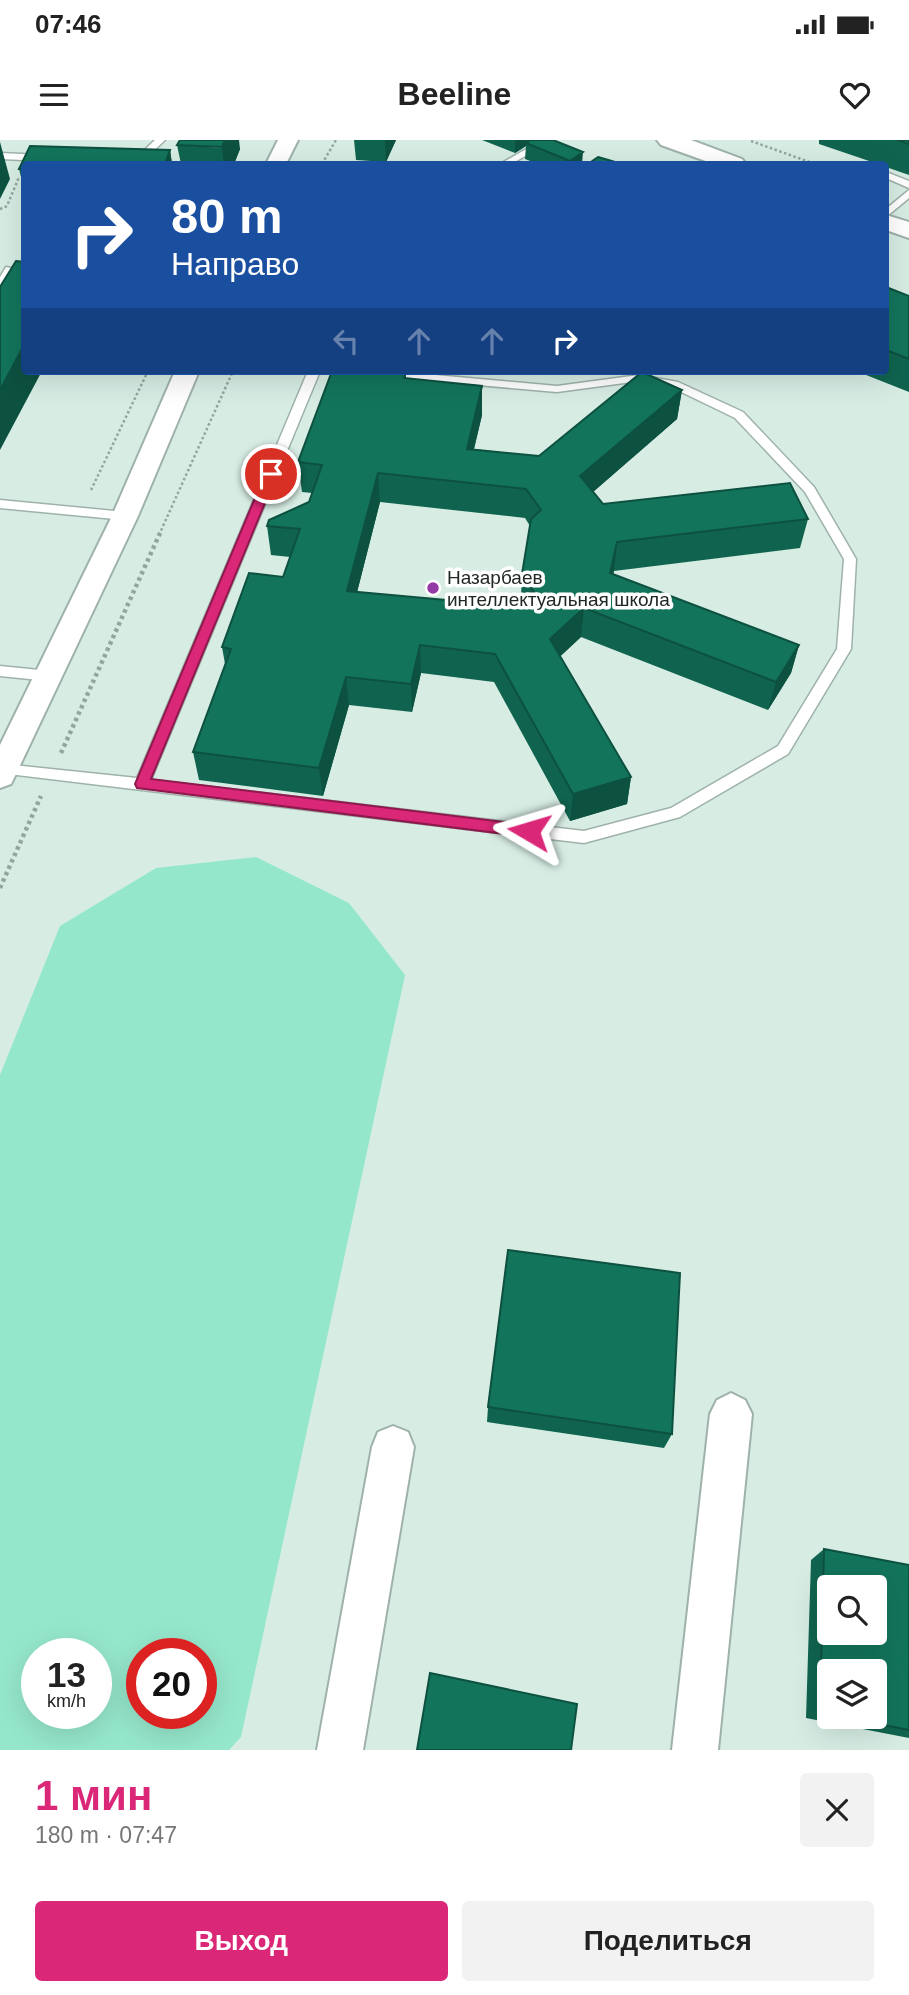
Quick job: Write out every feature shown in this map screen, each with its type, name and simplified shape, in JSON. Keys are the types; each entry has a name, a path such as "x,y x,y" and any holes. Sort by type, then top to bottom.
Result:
{"main road":[{"path":"669,140 726,161"},
{"path":"889,223 909,231"}],"street":[{"path":"278,161 288,140"},
{"path":"2,773 125,516 185,375"},
{"path":"695,1750 731,1414"},
{"path":"340,1750 393,1447"}],"lane":[{"path":"140,161 160,140"},
{"path":"510,161 549,140"},
{"path":"0,156 52,158"},
{"path":"889,176 909,184"},
{"path":"889,211 909,193"},
{"path":"0,285 9,269"},
{"path":"142,784 312,375"},
{"path":"2,773 51,774 142,784 584,837 676,813 783,750 844,649 850,559 810,490 739,415 674,384 639,378 557,389 455,375"},
{"path":"0,503 125,516"},
{"path":"0,670 49,676"}],"path":[{"path":"324,161 336,140"},
{"path":"747,140 806,161"},
{"path":"25,161 27,157"},
{"path":"0,209 7,206 21,172"},
{"path":"81,512 146,375"},
{"path":"0,888 231,375"}],"green space":[{"path":"256,857 349,903 405,975 241,1737 229,1750 0,1750 0,1075 60,926 156,868"}],"building":[{"path":"180,140 225,140 222,147 177,145"},
{"path":"531,140 553,140 583,152 570,161 526,143"},
{"path":"30,146 170,150 166,161 23,161"},
{"path":"598,157 612,161 592,161"},
{"path":"16,261 21,262 21,351 0,390 0,287"},
{"path":"889,288 909,296 909,359 889,351"},
{"path":"331,375 405,375 404,378 482,386 467,449 539,456 638,375 649,375 682,390 580,476 603,504 790,483 808,519 617,542 610,573 799,645 776,682 584,608 550,639 631,777 573,794 495,654 420,645 411,684 346,677 319,768 193,752 231,649 222,647 249,573 283,577 300,529 267,526 269,520 309,502 322,465 298,462","holes":["378,473 526,489 541,510 531,519 522,574 534,592 491,604 347,591"]},
{"path":"508,1250 680,1273 672,1434 488,1407"},
{"path":"824,1549 909,1565 909,1730 887,1726 887,1659 821,1659 822,1645 887,1645 887,1575 823,1575"},
{"path":"430,1673 577,1704 571,1750 417,1750"}],"place":[{"name":"Назарбаев интеллектуальная школа","path":"433,588"}],"route":[{"path":"271,474 142,784 529,831"}]}
